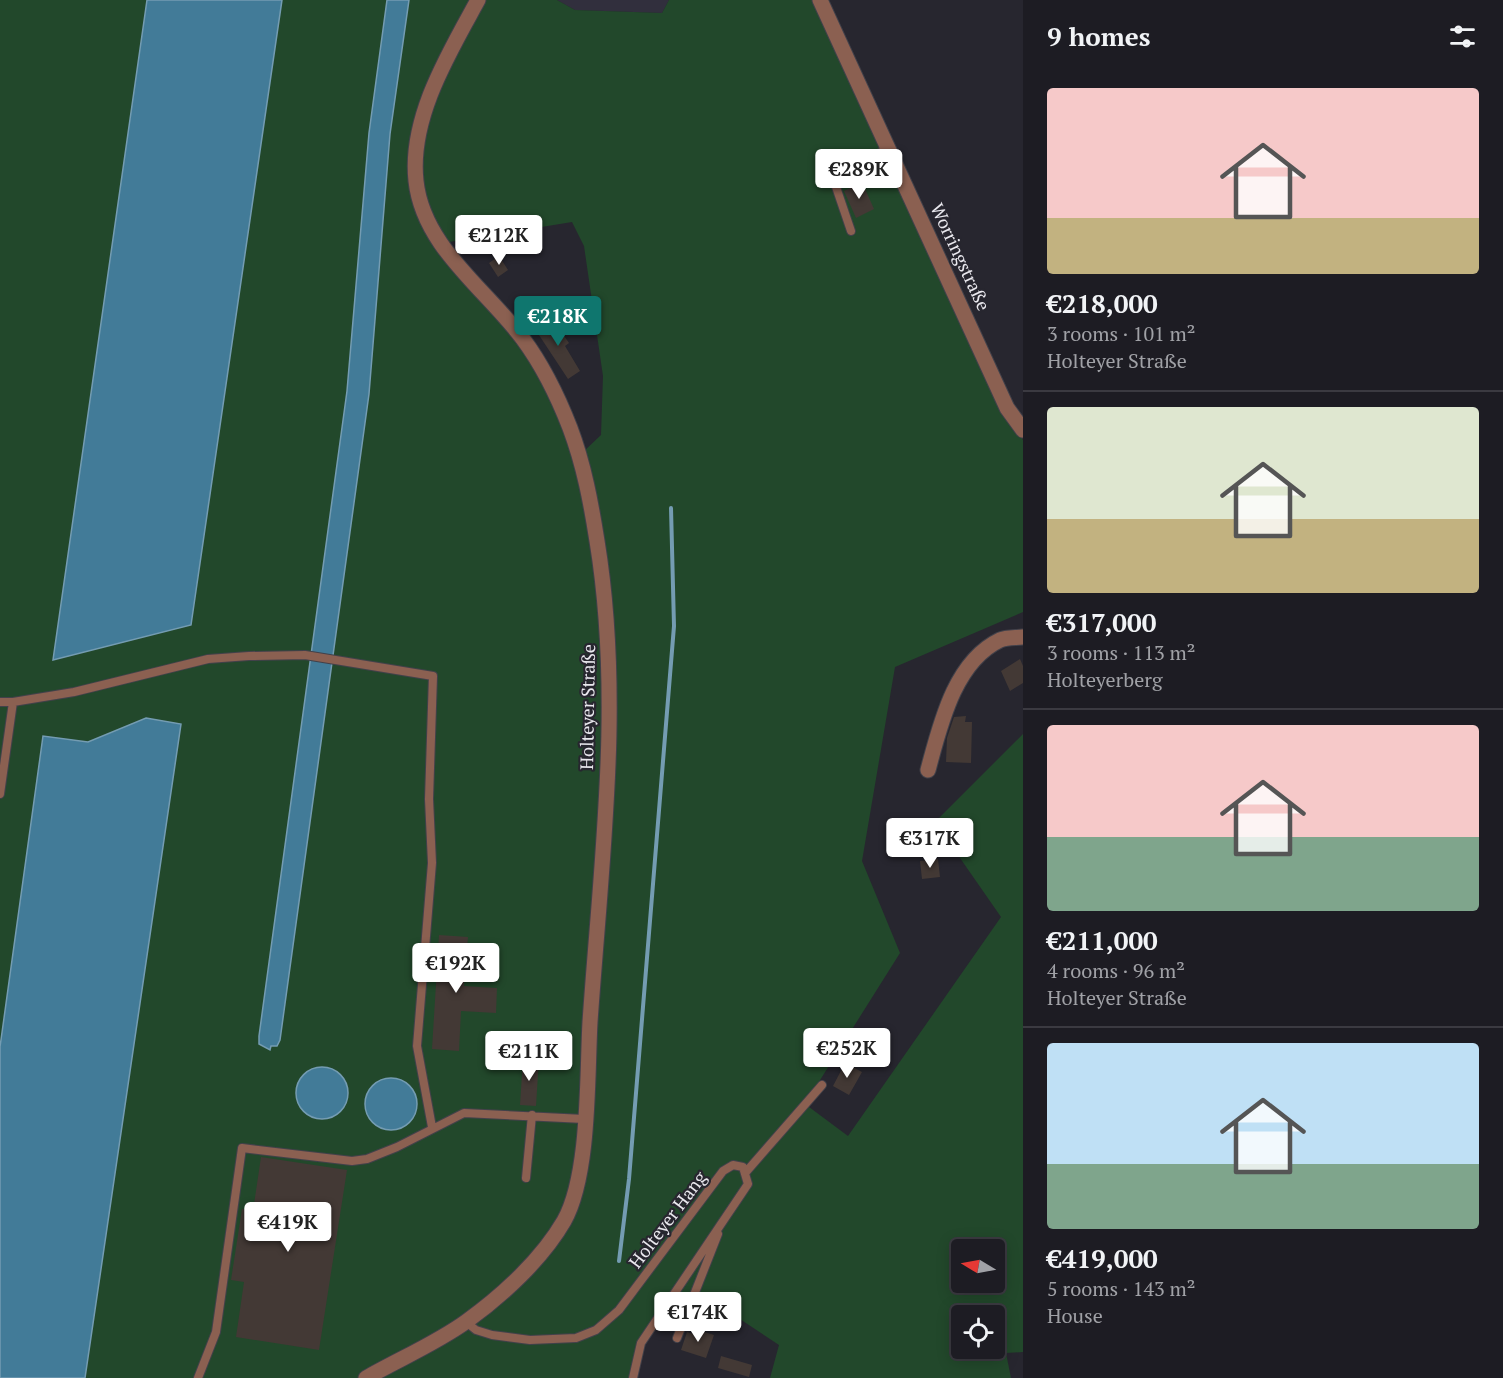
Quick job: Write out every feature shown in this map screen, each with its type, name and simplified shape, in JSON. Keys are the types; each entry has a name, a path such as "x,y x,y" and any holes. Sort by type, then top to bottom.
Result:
{"street":[{"name":"Holteyer Straße","path":"366,1378 466,1322 531,1263 565,1220 577,1182 584,1119 607,777 610,663 605,587 593,514 580,455 546,377 523,340 443,246 428,219 416,184 415,156 427,109 448,55 478,0"},
{"name":"Worringstraße","path":"820,0 1007,408 1023,430"},
{"path":"928,770 941,722 967,670 986,649 1002,639 1023,637"}],"lane":[{"path":"851,231 834,180 888,148"},
{"path":"0,702 74,692 208,659 305,655 433,676 429,799 432,862 417,1046 432,1127"},
{"path":"0,794 13,702"},
{"path":"633,1378 641,1343 748,1184 747,1172 822,1085"},
{"path":"198,1378 216,1332 242,1148 352,1161 368,1159 397,1147 432,1127 464,1113 584,1119"},
{"path":"526,1178 532,1116"},
{"name":"Holteyer Hang","path":"466,1322 476,1330 492,1335 530,1340 576,1338 596,1330 619,1310 723,1171 733,1165 743,1167 747,1172"},
{"path":"677,1338 724,1219"}],"shaded area":[{"path":"557,0 669,0 662,13 575,10"}],"green space":[{"path":"0,0 476,0 426,109 419,202 522,341 578,456 601,596 606,707 577,1150 566,1203 545,1241 485,1303 361,1378 0,1378"},
{"path":"480,0 557,0 575,10 662,13 669,0 816,0 1007,416 1023,440 1023,612 895,667 862,861 900,953 805,1104 848,1136 1001,917 935,822 1023,734 1023,1352 1006,1353 1011,1378 770,1378 779,1345 696,1290 639,1340 630,1378 372,1378 466,1323 477,1330 507,1339 542,1342 560,1341 592,1334 620,1310 592,1332 559,1340 525,1340 509,1337 493,1333 469,1320 504,1292 536,1261 562,1225 581,1184 607,831 614,663 608,586 582,453 601,435 603,376 584,246 572,222 443,243 426,212 419,181 418,150 424,119 449,58"}],"water":[{"path":"147,0 282,0 191,625 53,660"},
{"path":"387,0 409,0 390,134 369,394 280,1040 277,1046 271,1046 270,1050 259,1044 259,1036 347,391 369,133"},
{"path":"146,718 181,724 85,1378 0,1378 0,1047 43,736 88,742"},
{"path":"322,1067 336,1071 344,1079 348,1093 344,1107 336,1115 322,1119 308,1115 300,1107 296,1093 300,1079 308,1071"},
{"path":"391,1078 405,1082 413,1090 417,1104 413,1118 405,1126 391,1130 377,1126 369,1118 365,1104 369,1090 377,1082"}],"building":[{"path":"862,182 874,209 856,218 844,191"},
{"path":"499,256 508,270 498,277 489,263"},
{"path":"552,318 569,343 565,346 580,371 568,379 535,329"},
{"path":"1020,659 1023,666 1023,683 1010,691 1001,671"},
{"path":"966,716 965,722 972,722 971,763 946,762 947,738 954,717"},
{"path":"938,859 940,877 922,879 920,861"},
{"path":"439,935 468,937 464,986 497,988 496,1013 461,1011 459,1051 432,1049"},
{"path":"523,1058 539,1059 536,1106 520,1105"},
{"path":"845,1063 862,1072 849,1095 833,1086"},
{"path":"261,1157 347,1170 319,1350 236,1337 244,1282 231,1280 242,1209 253,1211"},
{"path":"695,1329 714,1335 706,1358 681,1350 687,1332 694,1334"},
{"path":"721,1356 752,1365 749,1377 718,1368"}],"waterway":[{"path":"619,1261 629,1179 674,626 671,508"}]}
